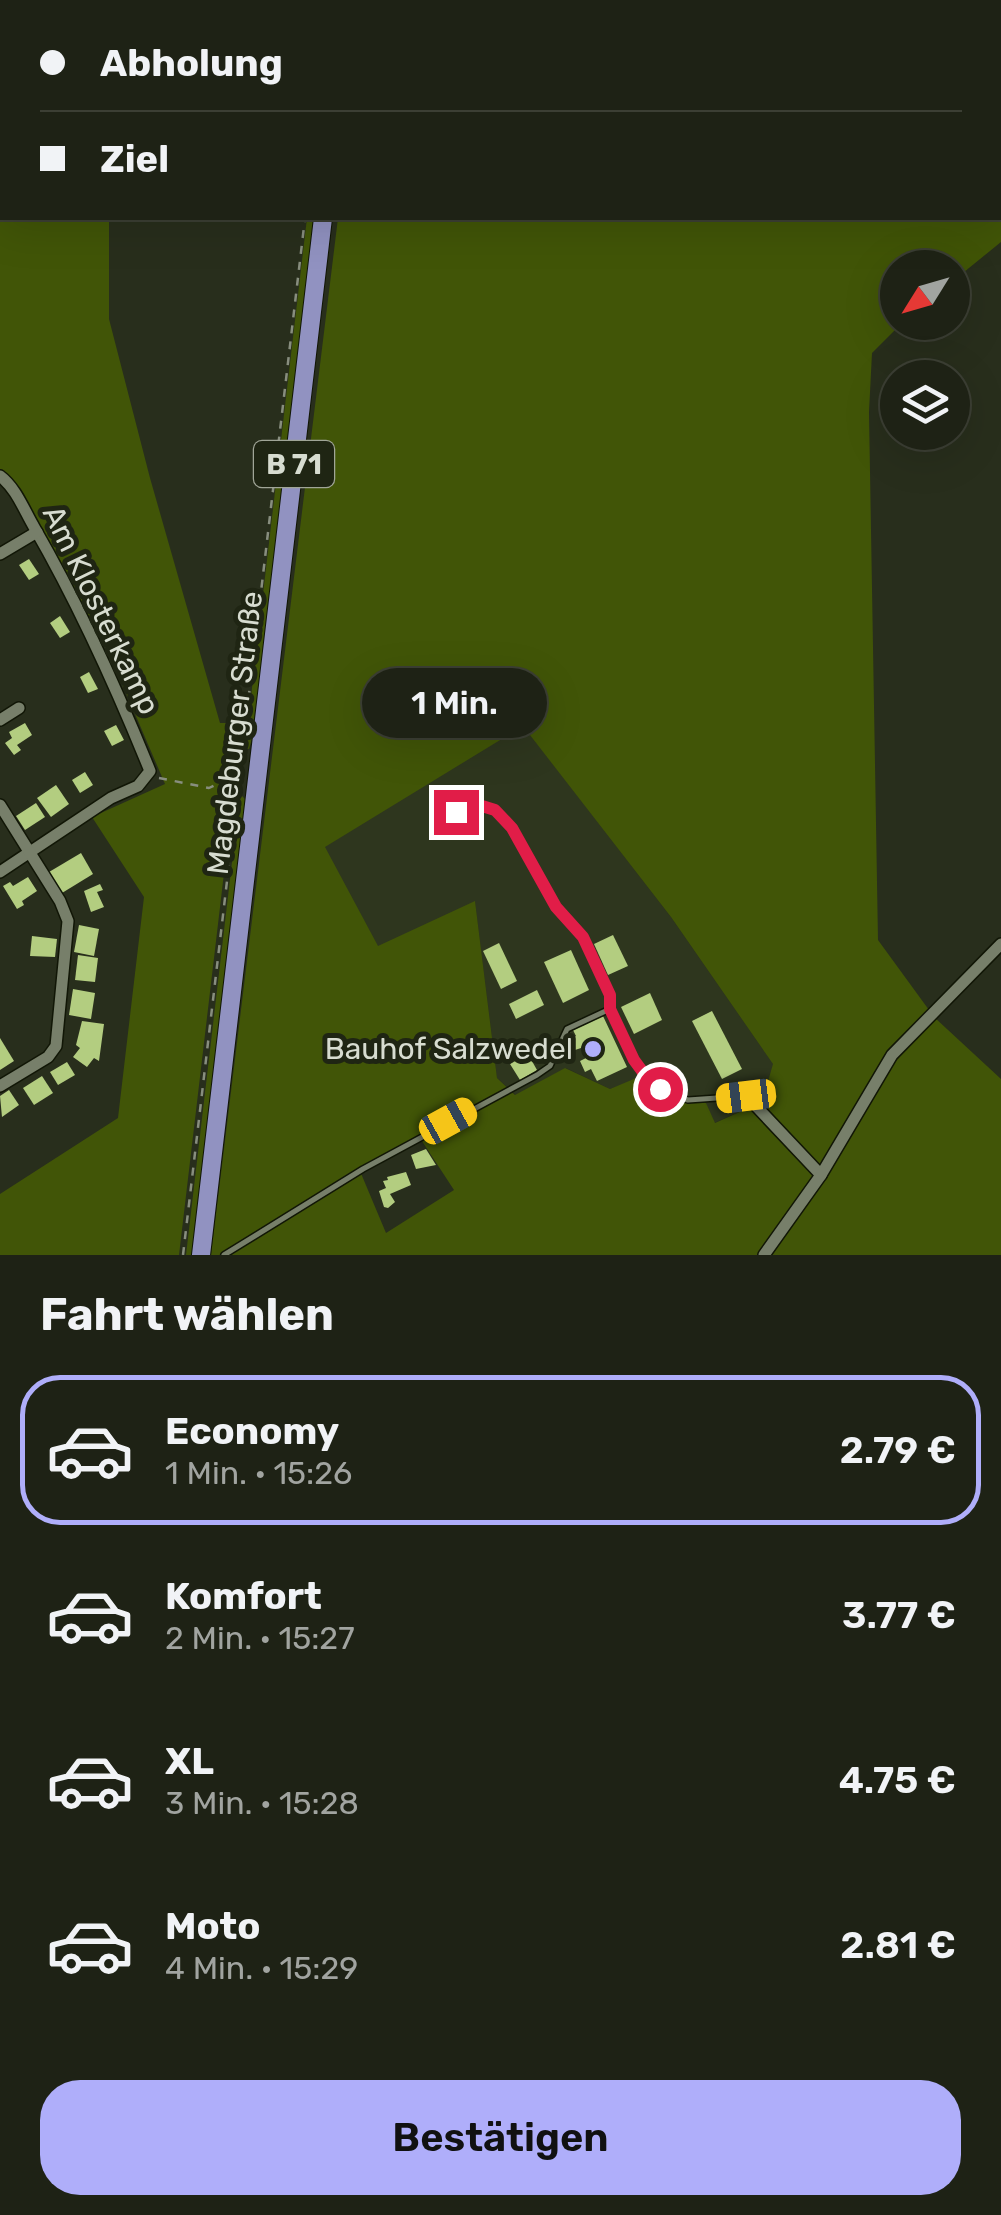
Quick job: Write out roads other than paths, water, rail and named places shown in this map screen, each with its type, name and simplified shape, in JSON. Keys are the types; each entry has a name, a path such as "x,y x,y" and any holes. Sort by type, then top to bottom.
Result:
{"main road":[{"name":"Magdeburger Straße","path":"201,1255 323,220"}],"street":[{"name":"Am Klosterkamp","path":"0,476 37,532 115,685 150,771 138,786 73,822 62,834 30,854"},
{"path":"0,554 37,532"},
{"path":"0,720 19,708"},
{"path":"0,805 68,921 58,1037 48,1057 0,1086"},
{"path":"0,872 30,854"},
{"path":"764,1255 820,1175 892,1055 1001,944"},
{"path":"755,1105 820,1175"}],"lane":[{"path":"456,812 482,806 504,818 556,907 583,937 610,995 610,1009 634,1060 648,1079 660,1089 697,1101 746,1096 755,1105"},
{"path":"224,1255 363,1170 550,1066 567,1029 610,1009"}],"place":[{"name":"Bauhof Salzwedel","path":"593,1049"}]}
